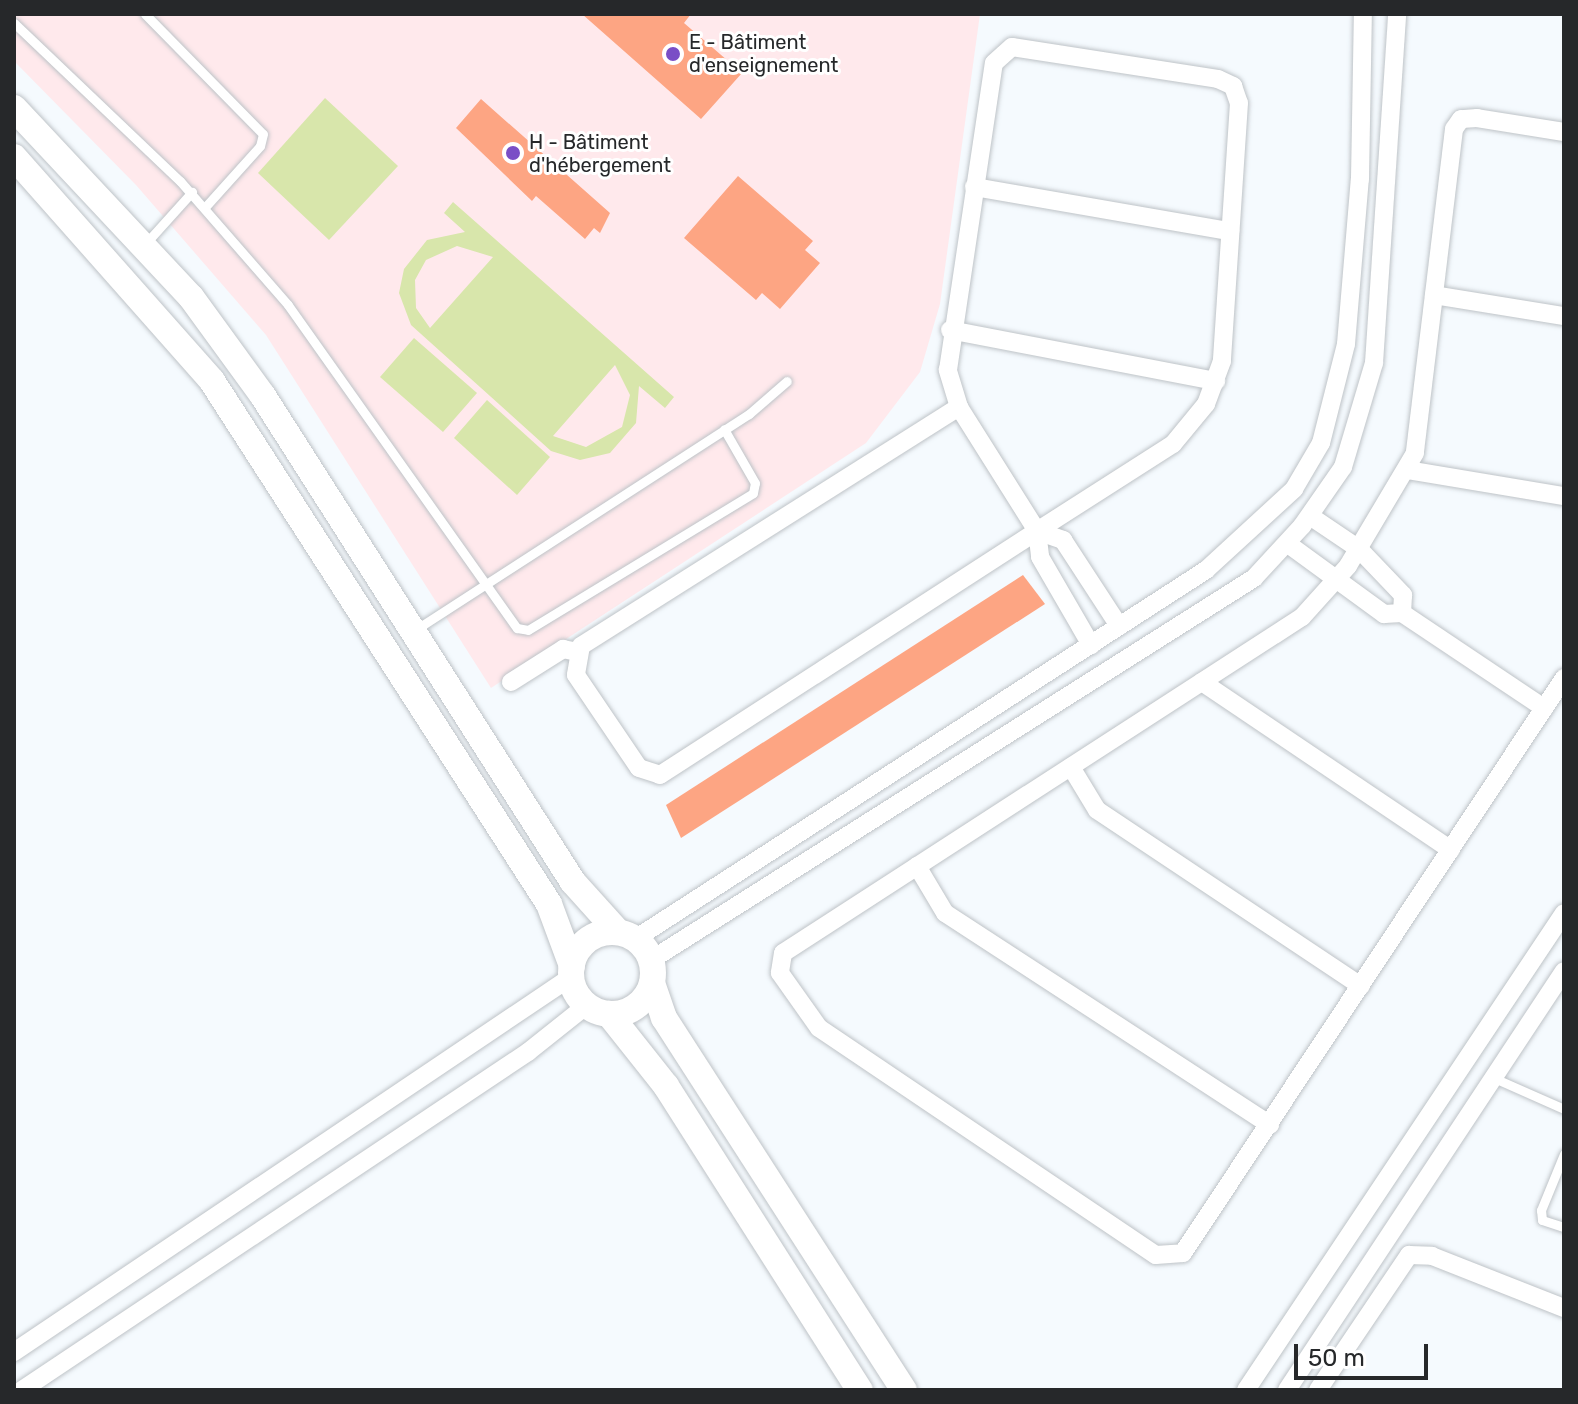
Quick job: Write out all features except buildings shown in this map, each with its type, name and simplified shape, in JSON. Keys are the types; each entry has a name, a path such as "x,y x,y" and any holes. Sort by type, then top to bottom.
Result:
{"main road":[{"path":"14,108 146,243 263,396 573,882 627,936 652,971 664,1018 904,1390"},
{"path":"14,157 212,381 549,904 571,972 598,1010 666,1086 860,1390"},
{"path":"571,972 593,936 627,936"},
{"path":"598,1010 641,1003 652,971"}],"street":[{"path":"627,936 893,775 1229,553 1294,489 1331,415 1347,314 1360,179 1363,14"},
{"path":"652,971 905,799 1244,584 1288,544 1310,516 1356,435 1374,363 1397,14"},
{"path":"577,652 576,675 639,768 660,775 1037,531 1173,444 1216,381 1239,103 1233,86 1218,79 1012,47 994,63 950,330 948,370 959,407 1037,531 1040,557 1091,645"},
{"path":"1564,132 1461,119 1454,129 1408,470 1338,577 1302,617 779,959 790,994 819,1028 1167,1258 1193,1240 1564,678"},
{"path":"974,187 1230,231"},
{"path":"1434,295 1564,316"},
{"path":"1347,314 1377,316"},
{"path":"950,330 1216,381"},
{"path":"511,682 563,649 577,652 959,407"},
{"path":"1408,470 1564,496"},
{"path":"1310,516 1359,549 1403,595 1402,613"},
{"path":"1037,531 1063,540 1119,626"},
{"path":"1288,544 1338,577 1384,614 1402,613 1544,708"},
{"path":"1202,682 1451,850"},
{"path":"1071,767 1097,810 1361,986"},
{"path":"893,775 905,799"},
{"path":"917,866 945,913 1270,1125"},
{"path":"1246,1390 1564,913"},
{"path":"1287,1390 1564,971"},
{"path":"14,1352 348,1130 571,972"},
{"path":"22,1390 528,1052 598,1010"},
{"path":"348,1130 367,1159"},
{"path":"1318,1390 1409,1255 1432,1256 1564,1308"}],"lane":[{"path":"145,14 262,130 260,146 205,207"},
{"path":"14,23 192,192 296,315 510,622 528,630 737,505 756,485 724,429"},
{"path":"146,243 192,192"},
{"path":"415,630 724,429 787,381"},
{"path":"1493,1077 1564,1109"},
{"path":"1564,1154 1541,1210 1542,1220 1564,1227"}],"shaded area":[{"path":"14,14 980,14 940,304 920,372 866,443 491,688 266,335 136,185 14,61"}],"green space":[{"path":"325,98 398,166 329,240 258,173"},
{"path":"453,202 674,397 665,408 639,386 636,423 610,453 580,460 551,451 411,325 399,293 404,269 427,240 465,232 444,213","holes":["457,246 493,257 430,328 416,308 415,280 426,260","615,365 630,395 622,427 586,447 553,436"]},
{"path":"414,338 477,393 443,432 380,377"},
{"path":"487,400 550,457 517,495 454,438"}],"place":[{"name":"E - Bâtiment d'enseignement","path":"673,54"},
{"name":"H - Bâtiment d'hébergement","path":"513,153"}]}
